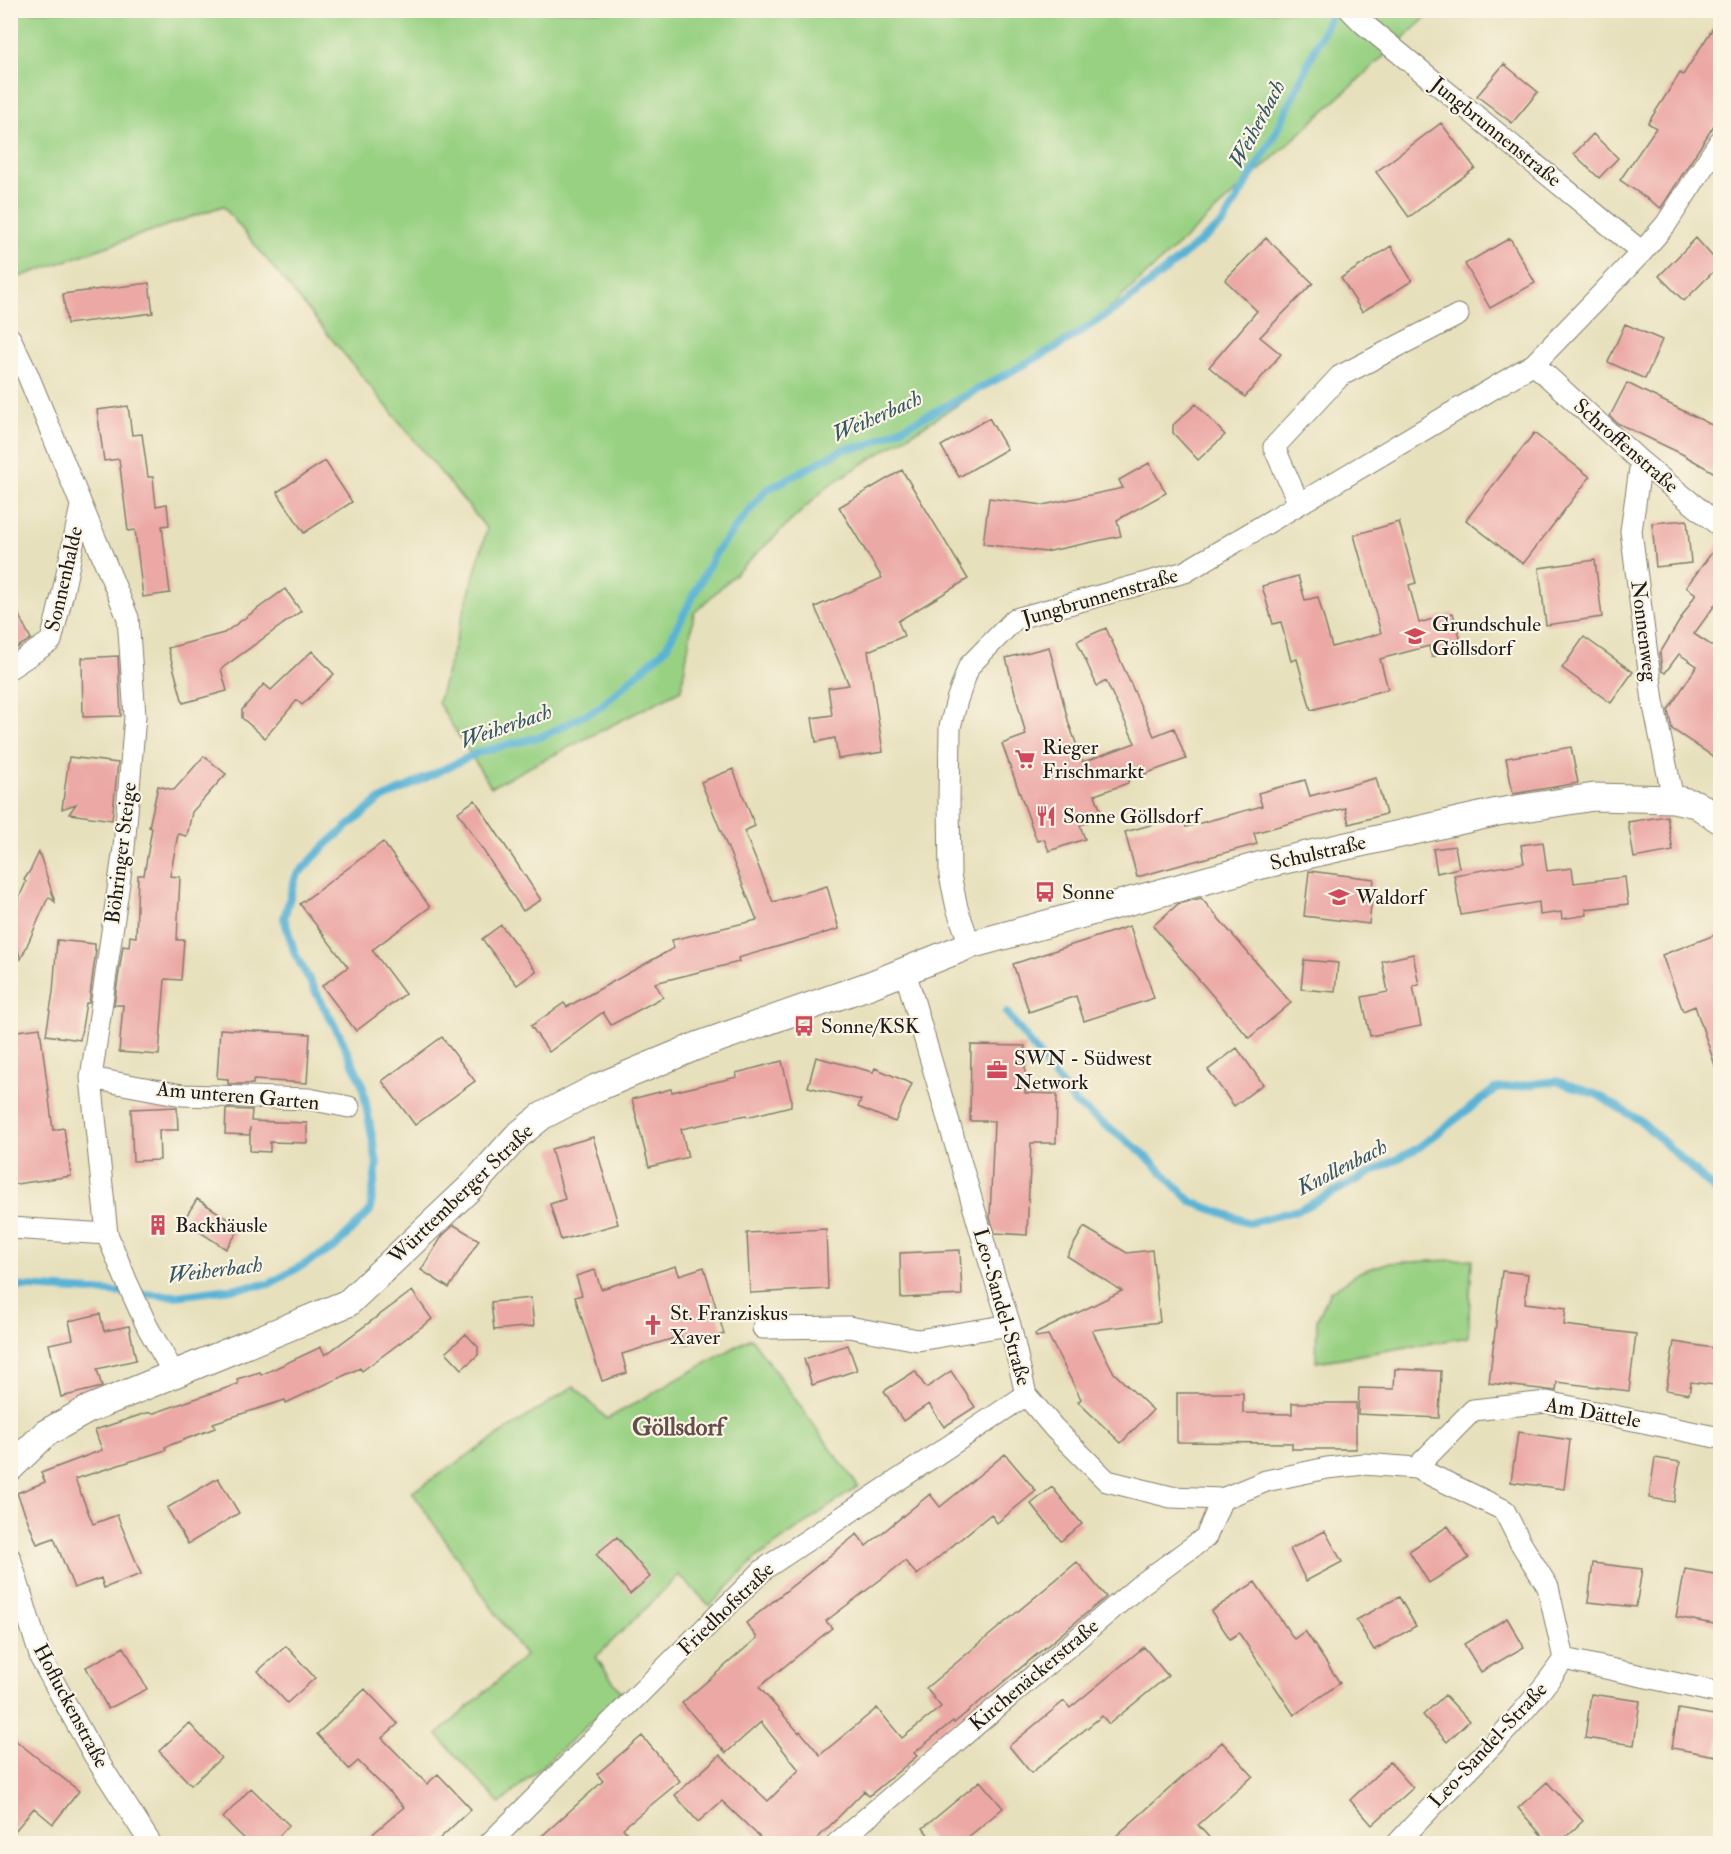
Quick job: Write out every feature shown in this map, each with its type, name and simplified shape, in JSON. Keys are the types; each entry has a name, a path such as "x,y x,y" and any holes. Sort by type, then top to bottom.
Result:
{"street":[{"name":"Jungbrunnenstraße","path":"1357,17 1642,252"},
{"name":"Jungbrunnenstraße","path":"970,945 957,908 950,874 948,801 950,727 969,666 1016,619 1185,572 1534,364 1666,224 1720,141"},
{"path":"1299,504 1274,447 1340,376 1458,315"},
{"name":"Böhringer Steige","path":"10,338 27,373 128,618 135,716 124,848 91,1078 107,1234 147,1326 174,1374"},
{"name":"Schroffenstraße","path":"1534,364 1641,462 1720,526"},
{"name":"Nonnenweg","path":"1641,462 1631,531 1653,701 1673,799"},
{"name":"Sonnenhalde","path":"10,668 51,641 81,506"},
{"name":"Schulstraße","path":"970,945 1262,865 1498,812 1594,797 1673,799 1696,804 1720,820"},
{"name":"Württemberger Straße","path":"10,1468 46,1433 89,1409 348,1303 473,1185 517,1136 542,1116 596,1088 638,1070 970,945"},
{"name":"Leo-Sandel-Straße","path":"904,971 988,1260 1011,1325 1026,1395 1054,1428 1107,1481 1171,1497 1222,1499 1266,1481 1327,1468 1365,1464 1416,1468 1504,1510 1520,1542 1548,1587 1564,1659 1546,1685 1487,1752 1426,1811 1397,1844"},
{"name":"Am unteren Garten","path":"91,1078 182,1095 309,1099 349,1107"},
{"path":"10,1228 107,1234"},
{"path":"762,1328 849,1327 918,1340 1011,1325"},
{"name":"Friedhofstraße","path":"489,1844 765,1569 1026,1395"},
{"name":"Am Dättele","path":"1416,1468 1473,1410 1547,1402 1720,1438"},
{"name":"Kirchenäckerstraße","path":"836,1844 1139,1586 1206,1537 1222,1499"},
{"name":"Hofluckenstraße","path":"10,1558 41,1659 94,1755 151,1844"},
{"path":"1564,1659 1720,1693"}],"green space":[{"path":"10,11 1433,11 1102,315 829,485 694,613 681,690 491,787 438,703 487,529 223,206 11,280"},
{"path":"1472,1259 1468,1337 1316,1362 1317,1320 1330,1292 1360,1272 1387,1263"},
{"path":"751,1338 858,1486 755,1559 710,1606 679,1575 596,1657 622,1694 500,1804 437,1735 525,1656 412,1492 574,1386 607,1419"}],"building":[{"path":"1720,17 1720,116 1661,208 1620,180 1656,128 1648,123 1680,73 1683,75"},
{"path":"1504,64 1538,92 1512,123 1477,96"},
{"path":"1441,123 1475,168 1409,217 1376,172"},
{"path":"1593,134 1618,158 1599,178 1574,154"},
{"path":"1266,238 1313,283 1260,337 1281,354 1245,397 1209,367 1257,311 1225,280"},
{"path":"1510,238 1535,283 1490,308 1465,264"},
{"path":"1696,238 1720,265 1684,301 1659,276"},
{"path":"1391,246 1412,281 1362,312 1341,278"},
{"path":"149,283 153,313 67,324 63,294"},
{"path":"1625,324 1662,340 1645,379 1608,362"},
{"path":"1627,383 1720,429 1720,476 1682,454 1617,423 1610,416"},
{"path":"1196,404 1225,435 1198,460 1173,433 1173,425"},
{"path":"128,406 132,435 142,434 148,477 153,477 156,506 167,504 169,525 162,526 170,593 143,597 135,530 128,531 119,459 104,461 97,410"},
{"path":"989,418 1007,449 959,477 941,446"},
{"path":"1534,433 1590,477 1523,564 1466,520"},
{"path":"325,461 352,502 304,533 277,492"},
{"path":"1149,463 1166,493 1117,520 1121,536 1045,552 983,544 989,498 1043,505 1123,488 1119,480"},
{"path":"902,470 968,579 898,621 904,636 868,651 883,752 838,759 835,738 816,742 812,718 832,715 828,688 849,685 815,607 882,578 839,507"},
{"path":"1687,520 1691,563 1656,567 1652,523"},
{"name":"Grundschule Göllsdorf","path":"1399,522 1416,583 1409,585 1419,623 1453,613 1463,648 1432,657 1429,646 1380,659 1388,689 1311,710 1297,659 1291,661 1281,622 1273,624 1262,586 1298,576 1305,600 1318,597 1332,647 1381,633 1354,535"},
{"path":"1720,542 1720,598 1694,634 1720,651 1720,761 1672,729 1668,710 1697,666 1679,654 1665,673 1662,671 1660,653 1696,594 1686,587"},
{"path":"1595,560 1602,617 1546,625 1539,568"},
{"path":"285,589 301,611 221,669 227,691 183,703 168,648 224,633"},
{"path":"10,598 31,639 10,652"},
{"path":"1106,628 1154,736 1174,728 1186,759 1128,780 1128,783 1095,795 1103,817 1080,825 1085,839 1049,851 1044,839 1037,841 1002,744 1026,735 1006,658 1049,647 1069,724 1083,762 1135,743 1106,681 1097,686 1077,641"},
{"path":"1584,637 1633,672 1611,703 1562,668"},
{"path":"312,651 334,674 302,705 297,700 265,738 242,718 242,710 264,684 271,690"},
{"path":"118,656 121,716 83,717 82,658"},
{"path":"1571,747 1578,783 1513,794 1506,758"},
{"path":"204,756 226,774 192,812 187,836 178,834 170,876 180,877 177,940 184,940 181,980 165,979 159,1055 119,1052 123,1005 114,1005 123,946 129,947 130,936 136,937 138,875 144,875 152,828 149,827 158,786 174,790"},
{"path":"69,757 118,763 112,820 69,814 76,804 62,809"},
{"path":"733,769 755,826 744,831 773,902 827,886 839,929 738,958 739,962 655,983 663,997 611,1025 603,1012 549,1052 531,1026 564,1003 567,1007 674,948 672,940 757,920 701,782"},
{"path":"1376,778 1386,814 1349,824 1345,808 1254,833 1257,844 1137,877 1125,832 1183,816 1186,827 1262,806 1258,793 1305,780 1310,796"},
{"path":"475,800 541,900 523,911 458,812"},
{"path":"1667,816 1673,851 1634,858 1628,822"},
{"path":"383,842 430,907 372,950 405,994 356,1031 322,986 348,967 300,904"},
{"path":"1543,842 1547,871 1572,868 1574,883 1625,877 1628,904 1586,909 1587,915 1562,919 1561,912 1540,915 1539,902 1461,915 1454,875 1524,863 1521,845"},
{"path":"1455,846 1459,868 1437,873 1433,849"},
{"path":"39,852 55,902 49,897 47,900 21,959 10,931 10,918 26,882 24,880"},
{"name":"Waldorf","path":"1309,871 1374,879 1369,924 1304,916"},
{"path":"1201,898 1291,1003 1249,1038 1153,926 1178,904"},
{"path":"501,925 536,971 517,985 482,939"},
{"path":"1130,926 1154,998 1084,1021 1076,996 1029,1012 1013,964"},
{"path":"1720,933 1720,1070 1717,1071 1695,1006 1683,1011 1662,955"},
{"path":"57,940 95,944 89,1003 86,1003 80,1040 46,1035 53,992"},
{"path":"1413,954 1419,985 1413,986 1421,1026 1370,1036 1362,997 1388,992 1382,961"},
{"path":"1304,960 1338,963 1335,992 1301,989"},
{"path":"40,1028 53,1130 64,1128 71,1176 10,1185 10,1032"},
{"path":"220,1029 310,1034 307,1083 253,1080 253,1084 228,1084 228,1079 217,1078"},
{"path":"442,1037 475,1081 415,1125 382,1081"},
{"path":"971,1045 1025,1046 1025,1093 1057,1094 1056,1143 1031,1143 1027,1235 995,1233 990,1218 994,1121 970,1121"},
{"path":"1237,1048 1263,1084 1234,1106 1208,1070"},
{"path":"816,1057 873,1072 875,1068 912,1084 895,1122 858,1107 861,1100 808,1087"},
{"path":"782,1061 791,1106 681,1129 688,1157 649,1167 632,1099 737,1077 736,1073"},
{"path":"177,1107 178,1130 159,1130 160,1160 133,1161 131,1109"},
{"path":"226,1109 252,1110 251,1121 307,1123 307,1143 270,1142 270,1152 250,1151 250,1135 225,1134"},
{"path":"593,1137 618,1224 561,1240 550,1204 565,1199 551,1149"},
{"path":"197,1199 241,1227 226,1249 183,1221"},
{"path":"454,1225 479,1240 449,1288 421,1270 443,1235"},
{"path":"1084,1227 1127,1253 1152,1250 1160,1322 1092,1330 1114,1373 1153,1410 1121,1443 1078,1402 1081,1399 1048,1335 1036,1337 1035,1334 1122,1291 1067,1256"},
{"path":"826,1229 828,1289 750,1293 747,1233"},
{"path":"960,1250 962,1295 901,1298 900,1253"},
{"name":"St. Franziskus Xaver","path":"676,1266 679,1275 704,1267 724,1334 684,1346 681,1336 622,1354 627,1373 602,1381 575,1297 582,1295 576,1276 595,1270 601,1289"},
{"path":"1502,1271 1528,1274 1525,1303 1566,1308 1564,1325 1636,1334 1629,1391 1557,1382 1556,1391 1489,1383"},
{"path":"412,1291 432,1319 362,1371 360,1368 286,1403 285,1400 213,1423 215,1428 165,1447 166,1450 75,1479 93,1524 117,1515 141,1574 104,1588 101,1578 74,1588 54,1538 37,1544 17,1493 45,1482 41,1473 102,1450 95,1430 146,1413 154,1413 238,1384 237,1379 260,1372 261,1375 321,1347 325,1355"},
{"path":"531,1298 534,1326 494,1330 491,1302"},
{"path":"100,1314 104,1331 129,1326 136,1360 97,1369 102,1387 61,1397 49,1344 73,1339 69,1321"},
{"path":"466,1334 478,1347 478,1355 462,1369 446,1352"},
{"path":"1674,1342 1720,1349 1714,1385 1691,1382 1689,1394 1666,1390"},
{"path":"848,1345 857,1370 812,1385 804,1359"},
{"path":"1395,1369 1441,1371 1439,1418 1358,1414 1359,1388 1394,1389"},
{"path":"915,1371 926,1388 951,1371 975,1407 944,1427 929,1404 903,1421 884,1391"},
{"path":"1177,1393 1243,1393 1243,1413 1292,1414 1292,1403 1356,1403 1356,1449 1292,1449 1292,1443 1177,1442"},
{"path":"1518,1432 1570,1440 1564,1489 1511,1482"},
{"path":"1005,1454 1036,1491 997,1523 991,1514 917,1575 905,1561 826,1621 832,1628 759,1687 820,1755 877,1708 902,1738 941,1707 926,1688 1077,1562 1106,1597 954,1723 953,1721 914,1753 917,1756 869,1796 864,1791 812,1844 767,1844 722,1801 698,1822 675,1795 720,1755 768,1801 799,1770 761,1722 726,1753 682,1703 757,1638 746,1623 857,1534 866,1546 930,1494 940,1507"},
{"path":"1655,1458 1680,1462 1674,1502 1649,1498"},
{"path":"218,1478 239,1513 188,1544 167,1508"},
{"path":"1052,1487 1082,1524 1061,1541 1031,1504"},
{"path":"1448,1526 1469,1558 1429,1583 1409,1551"},
{"path":"1325,1531 1342,1562 1306,1581 1290,1549"},
{"path":"617,1537 650,1577 630,1594 596,1554"},
{"path":"1593,1563 1642,1569 1636,1607 1588,1602"},
{"path":"1685,1569 1720,1575 1720,1625 1676,1617"},
{"path":"1255,1582 1294,1639 1305,1631 1340,1683 1294,1715 1239,1633 1230,1639 1211,1611"},
{"path":"1399,1597 1416,1626 1374,1650 1356,1620"},
{"path":"1507,1618 1524,1647 1481,1672 1464,1644"},
{"path":"286,1646 315,1678 287,1703 258,1671"},
{"path":"124,1647 147,1689 108,1709 86,1667"},
{"path":"1144,1647 1168,1676 1109,1724 1102,1716 1031,1773 1009,1746 1064,1701 1070,1708"},
{"path":"365,1689 398,1724 382,1738 427,1784 438,1774 471,1809 434,1844 361,1844 404,1807 358,1761 349,1769 317,1734"},
{"path":"1591,1694 1640,1701 1634,1745 1585,1738"},
{"path":"1445,1695 1469,1721 1447,1742 1423,1715"},
{"path":"1678,1709 1720,1716 1716,1756 1672,1748"},
{"path":"189,1723 221,1758 191,1785 159,1751"},
{"path":"10,1736 79,1791 53,1824 34,1808 10,1837"},
{"path":"642,1736 680,1781 623,1828 636,1844 533,1844 603,1781 597,1774"},
{"path":"1222,1742 1253,1776 1198,1825 1215,1844 1107,1844"},
{"path":"1390,1762 1413,1788 1372,1825 1350,1800"},
{"path":"980,1781 1003,1808 960,1844 935,1844 923,1828"},
{"path":"1547,1782 1583,1821 1558,1844 1549,1844 1518,1808"},
{"path":"251,1788 289,1825 272,1844 250,1844 223,1818"}],"waterway":[{"name":"Weiherbach","path":"10,1286 176,1296 269,1284 335,1247 370,1211 377,1164 362,1083 339,1034 295,954 284,918 296,876 328,843 378,801 479,752 543,736 599,708 666,648 716,552 765,491 844,449 866,446 1057,347 1129,300 1223,223 1275,135 1333,10"},
{"name":"Knollenbach","path":"1007,1013 1075,1103 1143,1153 1192,1202 1250,1223 1301,1209 1418,1148 1495,1089 1556,1081 1598,1095 1642,1122 1720,1195"}],"place":[{"name":"Grundschule Göllsdorf","path":"1415,636"},
{"name":"Rieger Frischmarkt","path":"1025,759"},
{"name":"Sonne Göllsdorf","path":"1046,816"},
{"name":"Sonne","path":"1045,892"},
{"name":"Waldorf","path":"1339,897"},
{"name":"Sonne/KSK","path":"804,1026"},
{"name":"SWN - Südwest Network","path":"997,1070"},
{"name":"Backhäusle","path":"158,1225"},
{"name":"St. Franziskus Xaver","path":"653,1325"}],"district":[{"name":"Göllsdorf","path":"678,1427"}]}
